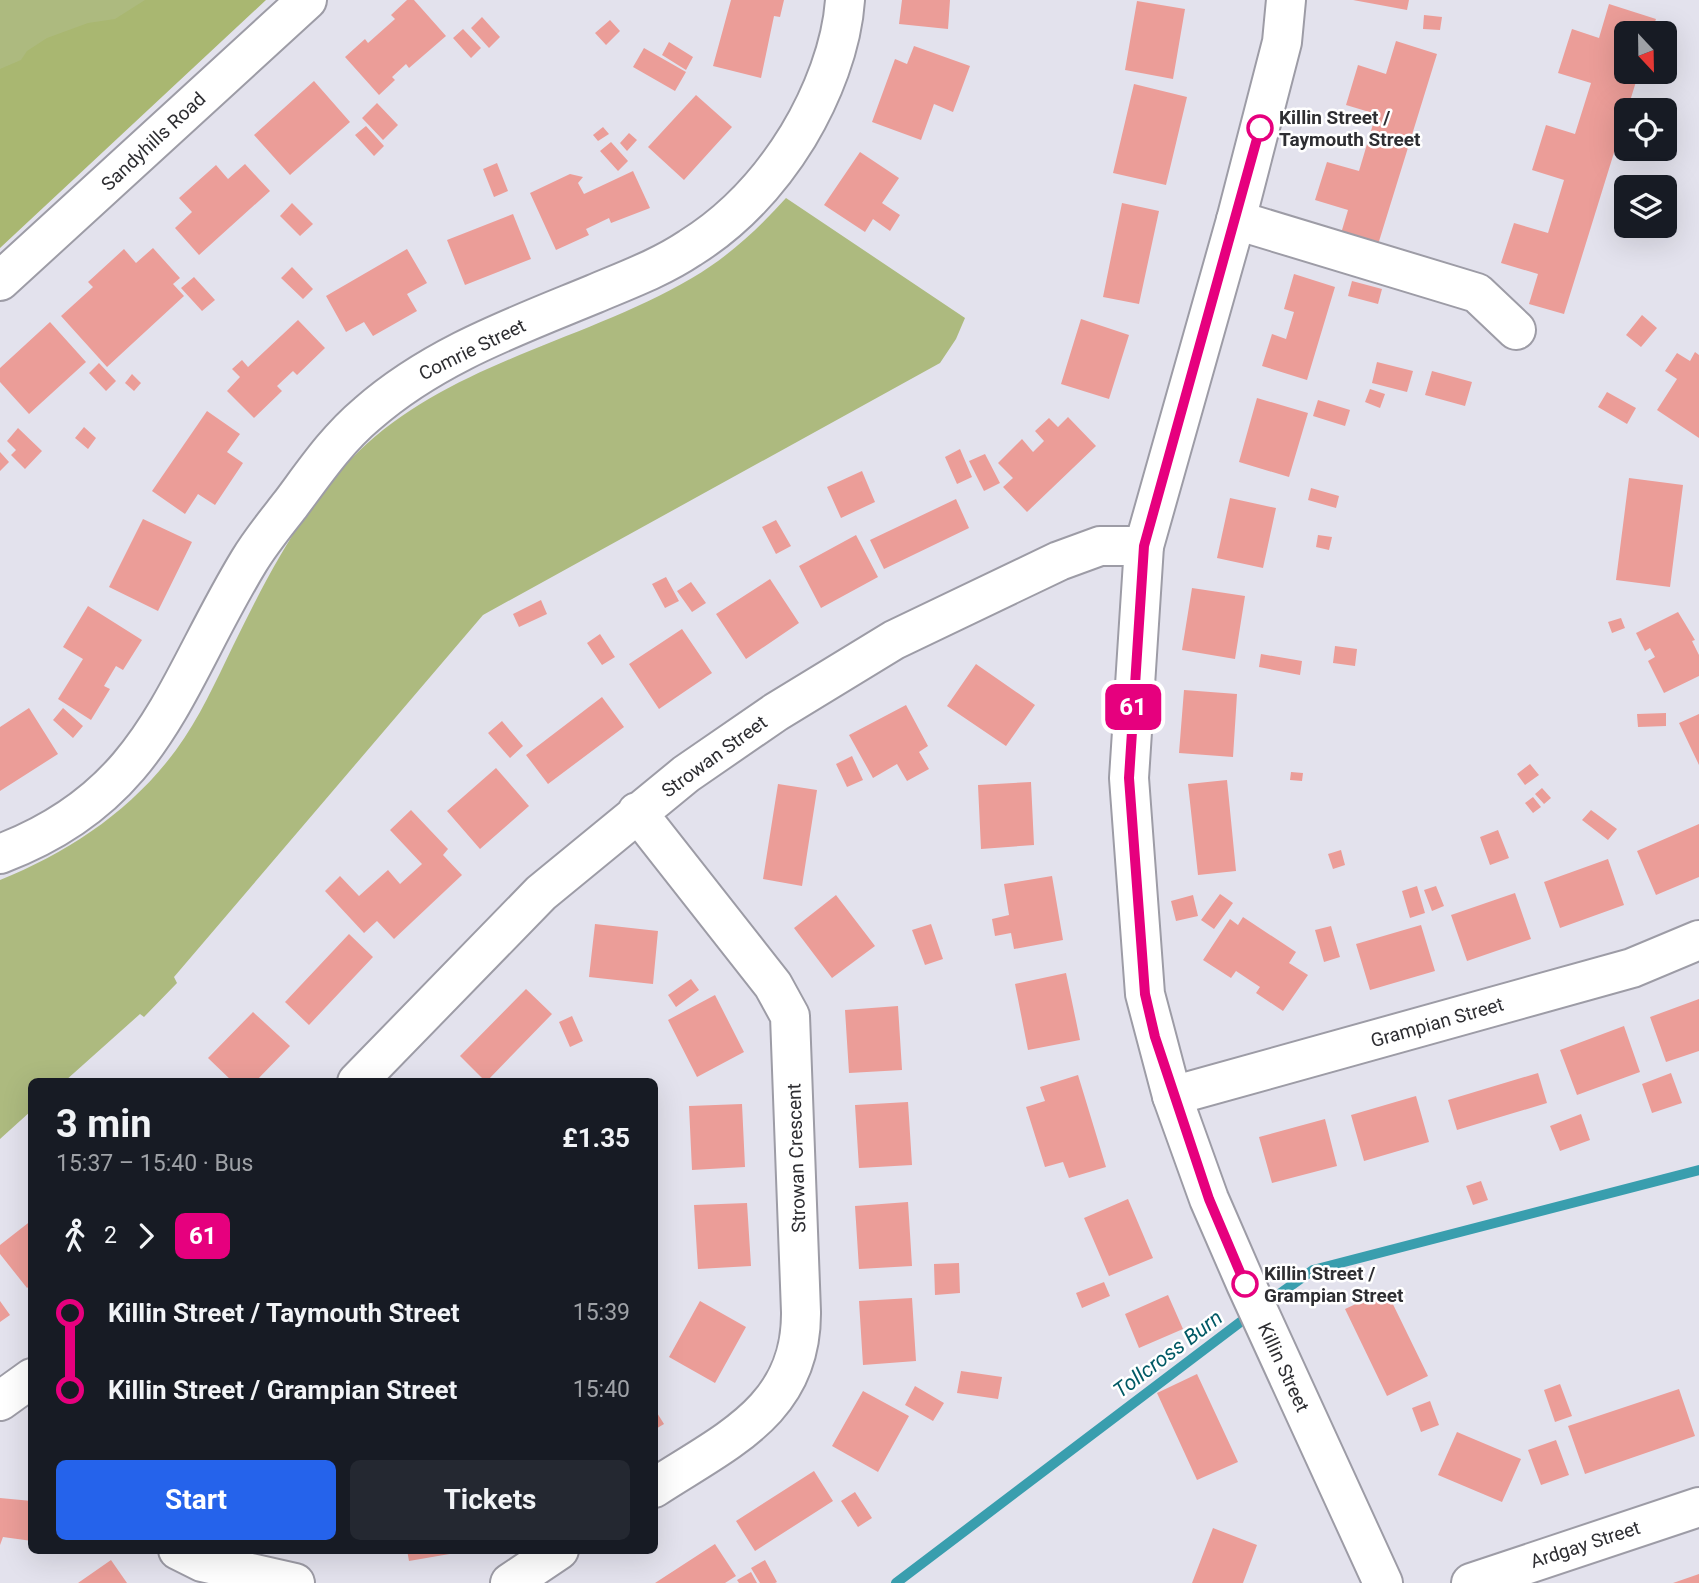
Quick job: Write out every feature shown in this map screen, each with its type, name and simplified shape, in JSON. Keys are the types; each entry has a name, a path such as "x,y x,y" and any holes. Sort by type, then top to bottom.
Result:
{"street":[{"name":"Sandyhills Road","path":"0,281 307,0"},
{"name":"Comrie Street","path":"0,854 40,837 76,814 106,790 134,760 174,703 249,560 339,439 360,419 409,380 444,359 666,263 714,231 755,194 788,151 819,96 834,53 845,0"},
{"name":"Killin Street","path":"1286,0 1282,42 1236,220 1144,546 1129,778 1145,994 1172,1096 1209,1199 1245,1284 1383,1583"},
{"path":"1236,220 1476,293 1516,330"},
{"name":"Strowan Street","path":"362,1078 541,893 637,812 776,712 894,640 952,610 1084,551 1113,544 1144,546"},
{"name":"Strowan Crescent","path":"637,812 773,985 790,1016 802,1312 800,1340 793,1367 771,1404 744,1429 658,1485"},
{"name":"Grampian Street","path":"1172,1096 1632,968 1699,940"},
{"path":"0,1401 28,1381"},
{"name":"Ardgay Street","path":"1471,1583 1699,1507"},
{"path":"186,1554 202,1562 295,1583"},
{"path":"510,1583 553,1554"}],"green space":[{"path":"0,0 265,0 0,139"},
{"path":"145,0 266,0 0,248 0,69 21,60 27,51 47,38 88,23 115,19"},
{"path":"786,198 965,318 956,339 940,363 483,615 174,977 177,983 144,1017 140,1014 68,1078 28,1078 28,1114 0,1139 0,880 74,843 119,811 158,772 200,713 287,544 338,473 395,421 434,396 519,355 607,320 692,278 718,261 765,221"}],"building":[{"path":"407,0 414,0 446,36 409,68 406,64 392,77 395,80 379,95 345,57 365,39 368,43 395,19 391,15"},
{"path":"731,0 784,0 780,17 774,16 761,78 713,66"},
{"path":"902,0 950,0 948,29 899,24"},
{"path":"1353,0 1409,0 1407,10"},
{"path":"1137,1 1185,9 1173,79 1125,70"},
{"path":"1609,4 1656,19 1614,21 1614,84 1635,84 1631,98 1614,98 1614,153 1564,314 1529,304 1538,274 1501,263 1514,223 1548,233 1564,180 1532,170 1546,125 1575,134 1591,83 1558,73 1572,29 1599,38"},
{"path":"1424,15 1442,17 1440,30 1423,29"},
{"path":"482,17 500,37 489,48 471,28"},
{"path":"610,20 620,31 606,45 595,33"},
{"path":"463,29 481,48 471,58 453,38"},
{"path":"1396,41 1437,54 1376,251 1339,240 1348,210 1315,200 1327,162 1359,171 1376,114 1346,105 1358,65 1386,74"},
{"path":"669,42 693,57 686,70 662,55"},
{"path":"914,46 970,66 953,112 934,104 921,140 872,122 895,59 907,64"},
{"path":"644,48 686,72 675,91 633,67"},
{"path":"314,81 350,122 290,175 254,135"},
{"path":"1134,84 1187,97 1166,185 1113,173"},
{"path":"696,95 732,127 684,180 648,147"},
{"path":"377,103 398,125 383,140 362,118"},
{"path":"366,126 384,146 374,156 355,135"},
{"path":"603,127 609,134 598,141 593,135"},
{"path":"629,133 637,140 627,151 620,143"},
{"path":"611,142 628,161 618,171 600,151"},
{"path":"860,152 899,178 882,203 900,215 890,231 873,219 865,232 824,205"},
{"path":"497,163 508,191 494,197 483,169"},
{"path":"245,164 270,191 199,255 175,228 192,212 179,198 216,165 228,179"},
{"path":"633,171 650,208 611,223 609,218 586,229 589,235 556,250 530,193 570,174 583,177 578,183 584,194"},
{"path":"292,203 313,224 300,236 280,216"},
{"path":"1122,203 1159,211 1139,304 1103,297"},
{"path":"513,214 531,259 465,285 447,240"},
{"path":"153,248 180,278 173,284 184,296 107,367 61,316 93,287 88,282 124,249 136,263"},
{"path":"407,249 427,283 407,294 417,311 373,336 364,322 346,332 326,296"},
{"path":"292,267 313,289 303,299 281,278"},
{"path":"1294,274 1335,287 1307,380 1262,366 1272,334 1286,339 1294,312 1284,309"},
{"path":"194,277 215,300 202,311 181,288"},
{"path":"1352,281 1382,289 1378,304 1348,296"},
{"path":"1642,315 1657,328 1641,347 1626,335"},
{"path":"1081,319 1129,335 1109,399 1061,384"},
{"path":"298,320 325,348 297,375 293,371 277,386 282,391 254,418 227,391 240,377 232,369 242,360 248,367"},
{"path":"50,322 86,362 29,414 0,382 0,368"},
{"path":"1695,352 1699,355 1699,438 1657,410 1677,379 1665,371 1677,353 1690,361"},
{"path":"1377,362 1413,371 1407,392 1372,383"},
{"path":"99,363 116,381 106,391 89,373"},
{"path":"1432,371 1472,382 1465,406 1425,395"},
{"path":"132,374 141,383 134,391 125,383"},
{"path":"1370,389 1385,394 1380,408 1365,402"},
{"path":"1607,392 1636,408 1627,424 1598,407"},
{"path":"1257,398 1308,413 1289,477 1239,462"},
{"path":"1318,400 1350,410 1345,426 1313,416"},
{"path":"207,411 240,434 227,452 243,463 215,505 198,494 185,514 152,491"},
{"path":"1068,417 1096,446 1027,512 1003,487 1013,478 998,463 1022,439 1033,452 1044,441 1035,431 1049,418 1058,427"},
{"path":"84,427 96,438 88,449 75,438"},
{"path":"18,428 42,451 25,469 11,455 16,450 7,441"},
{"path":"960,449 972,477 957,484 945,457"},
{"path":"0,452 9,462 0,471"},
{"path":"985,454 1000,483 984,491 969,461"},
{"path":"862,471 875,502 841,518 827,487"},
{"path":"1629,478 1683,485 1670,587 1616,580"},
{"path":"1311,488 1339,496 1336,508 1308,500"},
{"path":"1230,498 1276,508 1263,568 1217,558"},
{"path":"956,499 969,528 884,569 870,540"},
{"path":"143,519 192,542 158,611 109,587"},
{"path":"776,520 791,546 776,554 762,527"},
{"path":"856,535 878,577 821,608 799,566"},
{"path":"1318,535 1332,537 1329,550 1316,547"},
{"path":"666,577 679,601 665,608 652,584"},
{"path":"770,579 799,623 746,659 716,614"},
{"path":"691,582 706,603 692,612 677,591"},
{"path":"1192,588 1245,596 1235,659 1182,650"},
{"path":"541,600 547,614 519,627 513,614"},
{"path":"88,606 142,640 123,670 116,666 104,686 110,689 91,720 58,699 83,659 63,647"},
{"path":"1678,612 1695,640 1692,641 1699,655 1699,676 1664,693 1648,661 1655,657 1650,648 1645,651 1636,633"},
{"path":"1621,618 1625,628 1612,633 1608,622"},
{"path":"682,629 712,673 659,709 629,664"},
{"path":"600,634 615,657 602,665 587,643"},
{"path":"1335,646 1357,649 1355,666 1333,663"},
{"path":"1261,654 1302,661 1300,675 1259,667"},
{"path":"976,664 1035,705 1006,746 947,706"},
{"path":"1184,690 1237,694 1233,757 1179,753"},
{"path":"602,697 624,727 548,784 526,755"},
{"path":"906,705 928,746 919,752 929,769 907,781 897,764 873,778 849,735"},
{"path":"29,708 58,754 0,791 0,727"},
{"path":"63,708 83,726 73,738 53,720"},
{"path":"1666,713 1666,726 1638,727 1637,714"},
{"path":"1699,714 1699,765 1679,723"},
{"path":"502,721 523,746 510,758 488,733"},
{"path":"852,756 863,780 847,787 836,764"},
{"path":"1530,764 1539,775 1525,785 1517,774"},
{"path":"496,768 529,806 480,849 447,811"},
{"path":"1291,772 1303,773 1302,781 1290,780"},
{"path":"1227,780 1236,871 1198,875 1188,784"},
{"path":"1031,782 1034,845 981,849 978,785"},
{"path":"778,784 817,790 802,886 763,879"},
{"path":"1542,788 1551,798 1544,804 1535,794"},
{"path":"1533,797 1541,807 1533,813 1525,803"},
{"path":"411,810 448,849 443,855 462,875 394,939 377,921 364,933 325,891 340,876 359,896 388,870 400,884 422,864 390,830"},
{"path":"1591,810 1617,829 1608,840 1582,820"},
{"path":"1699,824 1699,877 1656,895 1637,851"},
{"path":"1498,830 1509,858 1490,865 1480,837"},
{"path":"1341,850 1345,865 1333,869 1328,854"},
{"path":"1608,859 1624,905 1560,928 1544,882"},
{"path":"1052,876 1063,940 1014,949 1011,933 995,936 992,919 1009,915 1004,884"},
{"path":"1417,886 1425,913 1410,918 1402,891"},
{"path":"1436,886 1444,906 1432,911 1424,890"},
{"path":"1515,893 1531,939 1467,961 1451,915"},
{"path":"1220,894 1233,903 1214,929 1201,920"},
{"path":"836,895 875,946 832,978 794,928"},
{"path":"1193,895 1198,916 1176,921 1171,901"},
{"path":"1243,917 1296,952 1289,963 1308,975 1283,1011 1256,993 1260,987 1236,971 1231,978 1203,960 1230,919 1238,925"},
{"path":"595,924 658,931 653,984 589,977"},
{"path":"931,924 943,959 925,965 912,930"},
{"path":"1421,925 1435,971 1370,990 1356,944"},
{"path":"1331,926 1340,957 1324,962 1315,930"},
{"path":"349,934 373,957 309,1025 285,1002"},
{"path":"1066,973 1080,1040 1028,1050 1015,984"},
{"path":"691,979 699,990 676,1007 668,995"},
{"path":"526,989 552,1014 490,1078 482,1078 460,1056"},
{"path":"715,995 744,1052 697,1077 668,1020"},
{"path":"1699,999 1699,1051 1666,1062 1650,1017"},
{"path":"898,1006 902,1070 849,1073 845,1010"},
{"path":"253,1012 290,1046 259,1078 229,1078 208,1058"},
{"path":"572,1016 583,1041 570,1047 559,1022"},
{"path":"1624,1026 1640,1072 1577,1095 1560,1050"},
{"path":"1538,1073 1547,1103 1457,1130 1448,1100"},
{"path":"1671,1073 1682,1103 1652,1113 1642,1084"},
{"path":"1078,1075 1106,1167 1069,1178 1063,1162 1045,1167 1026,1107 1045,1101 1040,1087"},
{"path":"1416,1096 1429,1142 1364,1161 1351,1115"},
{"path":"908,1102 912,1165 859,1168 855,1105"},
{"path":"742,1104 745,1167 692,1170 689,1106"},
{"path":"1581,1114 1590,1140 1560,1151 1550,1126"},
{"path":"1325,1119 1337,1166 1272,1183 1259,1137"},
{"path":"1481,1181 1488,1200 1473,1205 1466,1186"},
{"path":"1128,1199 1153,1258 1109,1276 1084,1218"},
{"path":"908,1202 912,1266 859,1269 855,1206"},
{"path":"747,1203 751,1266 698,1269 694,1205"},
{"path":"28,1223 27,1288 0,1254 0,1245"},
{"path":"959,1263 960,1293 935,1295 934,1264"},
{"path":"1104,1282 1110,1296 1082,1308 1076,1293"},
{"path":"1386,1290 1428,1376 1387,1396 1345,1309"},
{"path":"1168,1295 1183,1329 1139,1348 1125,1314"},
{"path":"912,1298 916,1361 863,1365 859,1301"},
{"path":"0,1301 10,1315 0,1322"},
{"path":"700,1301 746,1327 715,1383 669,1357"},
{"path":"961,1371 1002,1377 998,1399 957,1393"},
{"path":"1197,1374 1238,1462 1197,1480 1157,1393"},
{"path":"1560,1384 1572,1416 1555,1422 1544,1390"},
{"path":"915,1386 944,1403 933,1421 905,1405"},
{"path":"1679,1389 1695,1436 1585,1474 1568,1426"},
{"path":"863,1391 909,1416 878,1472 832,1446"},
{"path":"1430,1401 1439,1425 1421,1432 1412,1408"},
{"path":"658,1414 664,1424 658,1428"},
{"path":"1457,1432 1521,1459 1502,1502 1438,1475"},
{"path":"1556,1440 1569,1475 1541,1485 1528,1450"},
{"path":"814,1471 833,1501 755,1551 736,1521"},
{"path":"855,1492 872,1518 858,1527 841,1501"},
{"path":"0,1498 28,1501 28,1540 3,1537 0,1545"},
{"path":"1213,1528 1257,1545 1243,1583 1192,1583"},
{"path":"715,1544 736,1576 725,1583 655,1583"},
{"path":"408,1554 449,1554 409,1561"},
{"path":"111,1560 127,1583 78,1583"},
{"path":"765,1560 777,1582 775,1583 760,1583 751,1568"},
{"path":"751,1572 757,1583 739,1583 737,1580"},
{"path":"1699,1574 1699,1583 1673,1583"}],"waterway":[{"name":"Tollcross Burn","path":"1264,1305 1313,1270 1699,1170"},
{"name":"Tollcross Burn","path":"896,1583 1251,1314"}],"bus line":[{"name":"61","path":"1245,1284 1209,1199 1172,1096 1145,994 1129,778 1144,546 1260,128"}],"place":[{"name":"Killin Street / Taymouth Street","path":"1260,128"},
{"name":"Killin Street / Grampian Street","path":"1245,1284"}]}
